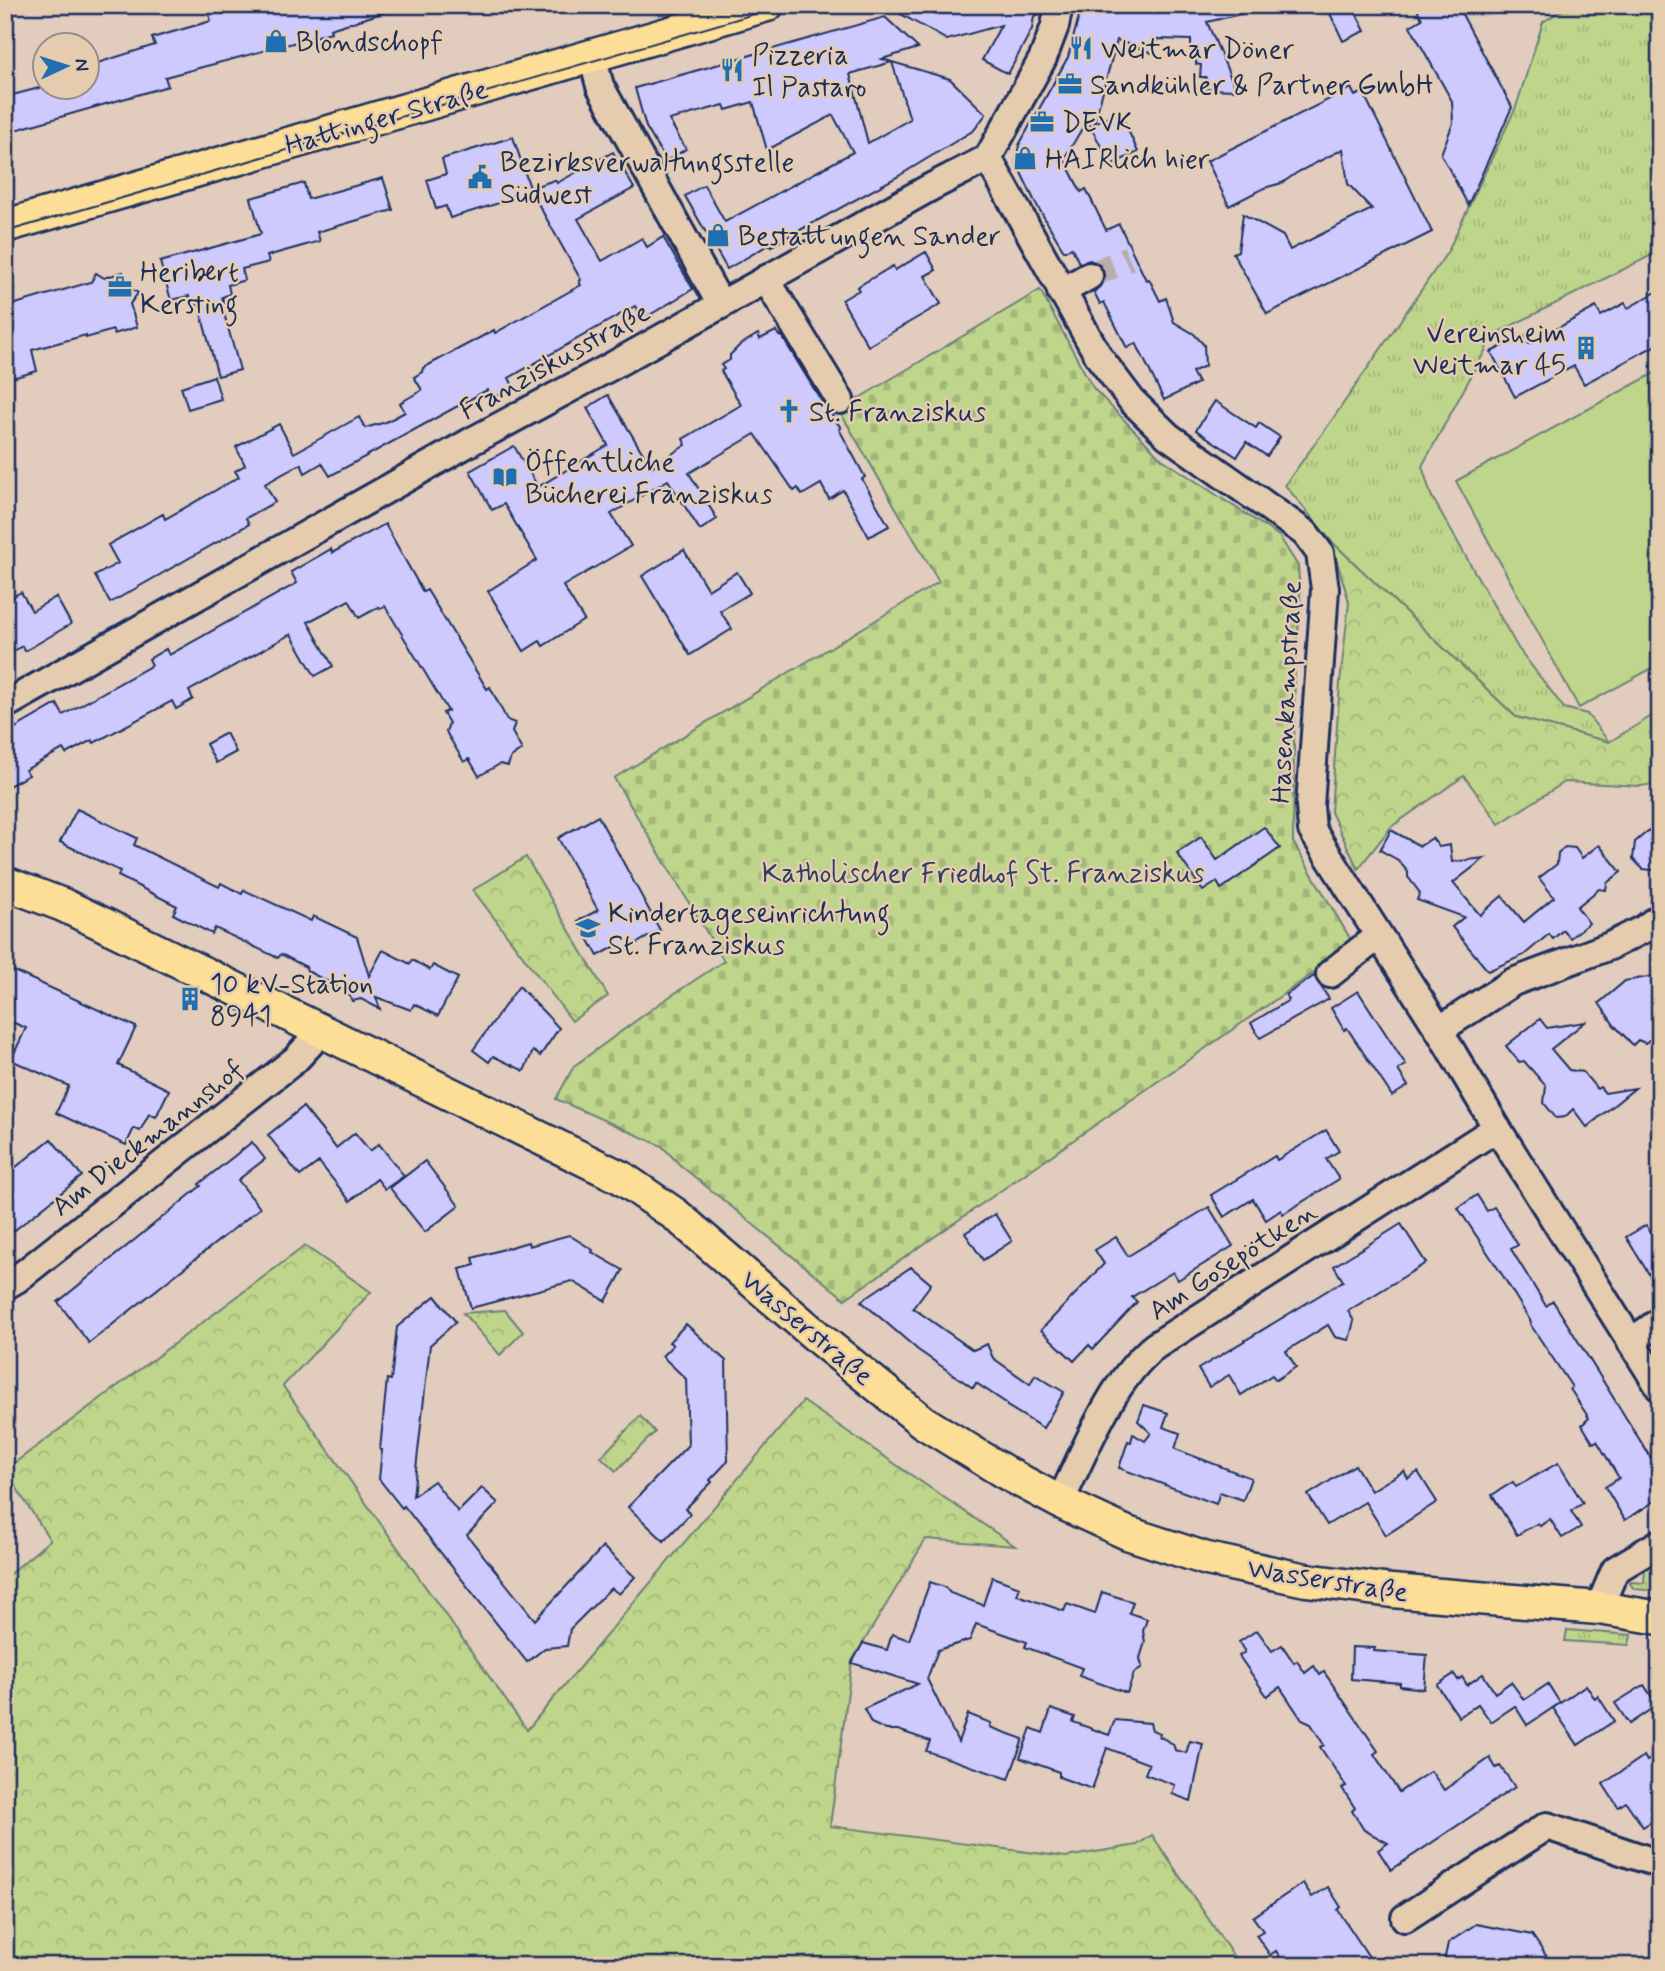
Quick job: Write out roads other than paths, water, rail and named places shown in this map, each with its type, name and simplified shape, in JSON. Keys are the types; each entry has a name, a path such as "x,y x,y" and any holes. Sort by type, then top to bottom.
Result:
{"main road":[{"name":"Hattinger Straße","path":"5,226 767,5"},
{"name":"Wasserstraße","path":"5,883 63,905 622,1178 676,1215 821,1340 923,1422 1006,1473 1060,1502 1128,1533 1184,1552 1306,1580 1392,1591 1599,1608 1660,1618"}],"street":[{"path":"988,158 1043,58 1055,26 1059,5"},
{"path":"592,56 600,86 720,304"},
{"name":"Franziskusstraße","path":"5,705 472,441 988,158"},
{"name":"Hasenkampstraße","path":"988,158 1099,357 1132,401 1168,436 1305,533 1320,553 1325,589 1310,806 1312,830 1660,1388"},
{"path":"1061,292 1088,276"},
{"path":"766,279 840,400"},
{"path":"1439,1030 1513,982 1610,946 1660,918"},
{"path":"1330,974 1378,936"},
{"name":"Am Dieckmannshof","path":"5,1286 18,1279 295,1060 321,1031"},
{"name":"Am Gosepötken","path":"1060,1502 1115,1393 1126,1374 1140,1359 1167,1339 1497,1128"},
{"path":"1632,1342 1660,1321"},
{"path":"1599,1608 1615,1570 1660,1543"},
{"path":"1405,1918 1547,1826 1660,1864"}],"tunnel":[{"path":"1089,276 1129,258"}],"tram line":[{"path":"5,232 785,5"}],"place":[{"name":"Blondschopf","path":"276,41"},
{"name":"Weitmar Döner","path":"1081,48"},
{"name":"Pizzeria Il Pastaro","path":"732,70"},
{"name":"Sandkühler & Partner GmbH","path":"1070,84"},
{"name":"DEVK","path":"1042,122"},
{"name":"HAIRlich hier","path":"1025,158"},
{"name":"Bezirksverwaltungsstelle Südwest","path":"480,177"},
{"name":"Bestattungen Sander","path":"718,235"},
{"name":"Heribert Kersting","path":"120,287"},
{"name":"Vereinsheim Weitmar 45","path":"1586,348"},
{"name":"St. Franziskus","path":"789,411"},
{"name":"Öffentliche Bücherei Franziskus","path":"505,477"},
{"name":"Kindertageseinrichtung St. Franziskus","path":"588,928"},
{"name":"10 kV-Station 8941","path":"190,999"}],"park label":[{"name":"Katholischer Friedhof St. Franziskus","path":"983,872"}]}
